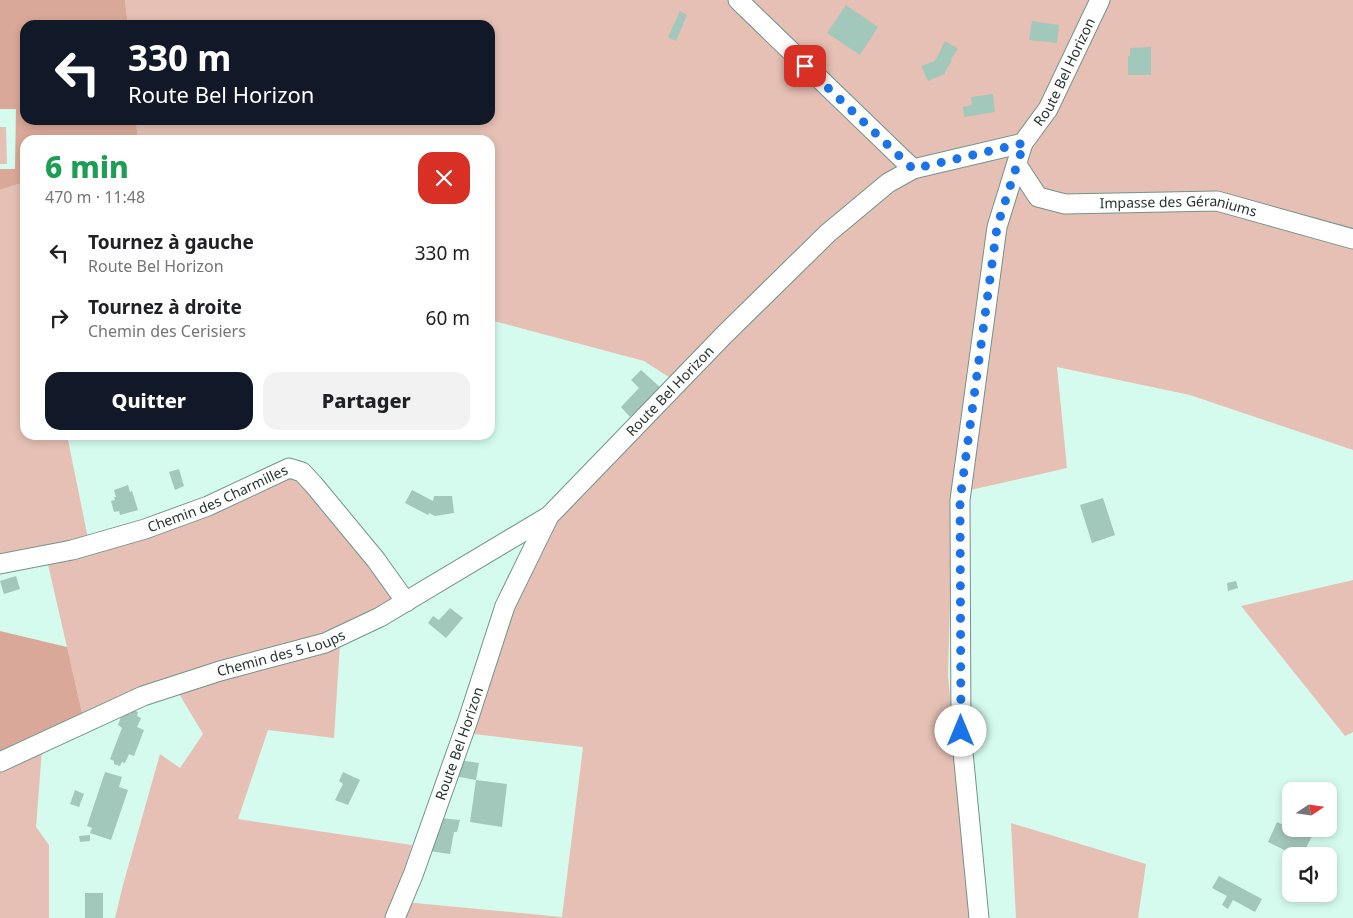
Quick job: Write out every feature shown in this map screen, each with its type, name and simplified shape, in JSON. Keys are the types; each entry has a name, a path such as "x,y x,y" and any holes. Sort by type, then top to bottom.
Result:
{"street":[{"path":"738,0 913,169"},
{"name":"Route Bel Horizon","path":"395,918 413,875 468,720 504,606 548,516 724,335 828,233 888,183 913,169 1024,143 1048,109 1100,0"},
{"path":"979,918 961,731 960,500 997,227 1024,143"},
{"name":"Impasse des Géraniums","path":"1017,165 1038,198 1065,204 1217,201 1353,239"},
{"name":"Chemin des Charmilles","path":"0,564 72,550 145,529 208,506 289,468 302,472 314,485 376,560 406,602"},
{"name":"Chemin des 5 Loups","path":"0,762 143,696 220,671 325,643 380,617 548,516"}],"shaded area":[{"path":"0,0 125,0 127,20 20,20 20,125 136,125 138,135 20,135 20,184 0,190 0,169 15,169 16,109 0,109"},
{"path":"125,0 1353,0 1353,450 1190,395 1057,367 1067,468 953,494 948,675 971,918 115,918 160,754 180,768 203,734 178,692 340,644 334,738 268,730 238,819 412,845 394,901 562,917 583,747 473,734 512,608 555,518 684,387 644,361 495,321 495,135 138,135 136,125 495,125 495,20 127,20"},
{"path":"0,127 6,127 7,164 0,164"},
{"path":"20,184 20,440 68,440 91,553 285,476 302,480 397,597 370,615 316,639 83,717 44,547 0,554 0,190"},
{"path":"1353,580 1353,732 1345,736 1241,606"},
{"path":"0,631 67,647 83,717 0,752"},
{"path":"42,750 36,827 49,845 49,918 0,918 0,768"},
{"path":"1011,823 1146,864 1138,918 1016,918"}],"building":[{"path":"846,5 878,27 860,55 827,33"},
{"path":"680,11 687,15 676,41 668,37"},
{"path":"1032,21 1059,25 1057,43 1029,40"},
{"path":"945,41 958,49 951,59 945,74 928,81 921,66 935,61"},
{"path":"1151,47 1151,75 1128,75 1130,48"},
{"path":"993,94 995,112 964,117 963,107 972,105 971,97"},
{"path":"641,370 661,388 630,417 621,407 639,388 631,380"},
{"path":"179,469 184,486 175,490 169,472"},
{"path":"128,485 138,510 120,515 119,511 114,512 111,501 115,500 114,497 116,497 114,490"},
{"path":"412,490 433,501 434,496 452,496 454,513 435,516 429,513 428,515 405,503"},
{"path":"1103,498 1115,535 1092,543 1080,505"},
{"path":"16,576 20,589 4,594 0,581"},
{"path":"1236,581 1238,588 1228,591 1227,583"},
{"path":"450,608 463,618 446,638 428,623 433,616 439,620"},
{"path":"133,710 138,712 137,716 141,718 137,727 144,730 134,756 129,754 125,763 122,762 120,766 114,764 114,761 110,759 122,728 118,725 122,714 130,714"},
{"path":"459,760 479,763 476,780 454,776"},
{"path":"105,772 122,777 119,787 128,790 111,840 90,833 92,828 87,826"},
{"path":"343,772 360,780 348,805 335,800 343,784 339,781"},
{"path":"476,780 507,784 502,827 470,822"},
{"path":"75,790 84,794 79,807 70,804"},
{"path":"440,818 460,820 457,832 454,832 450,854 429,851"},
{"path":"1277,822 1282,824 1282,838 1311,838 1306,847 1282,847 1282,849 1268,842"},
{"path":"90,835 90,841 80,842 79,836"},
{"path":"1219,876 1262,899 1255,912 1233,900 1228,909 1222,905 1227,896 1212,888"},
{"path":"85,893 103,893 103,918 85,918"}],"route":[{"path":"805,66 913,169 1024,143 997,227 960,500 961,731"}]}
